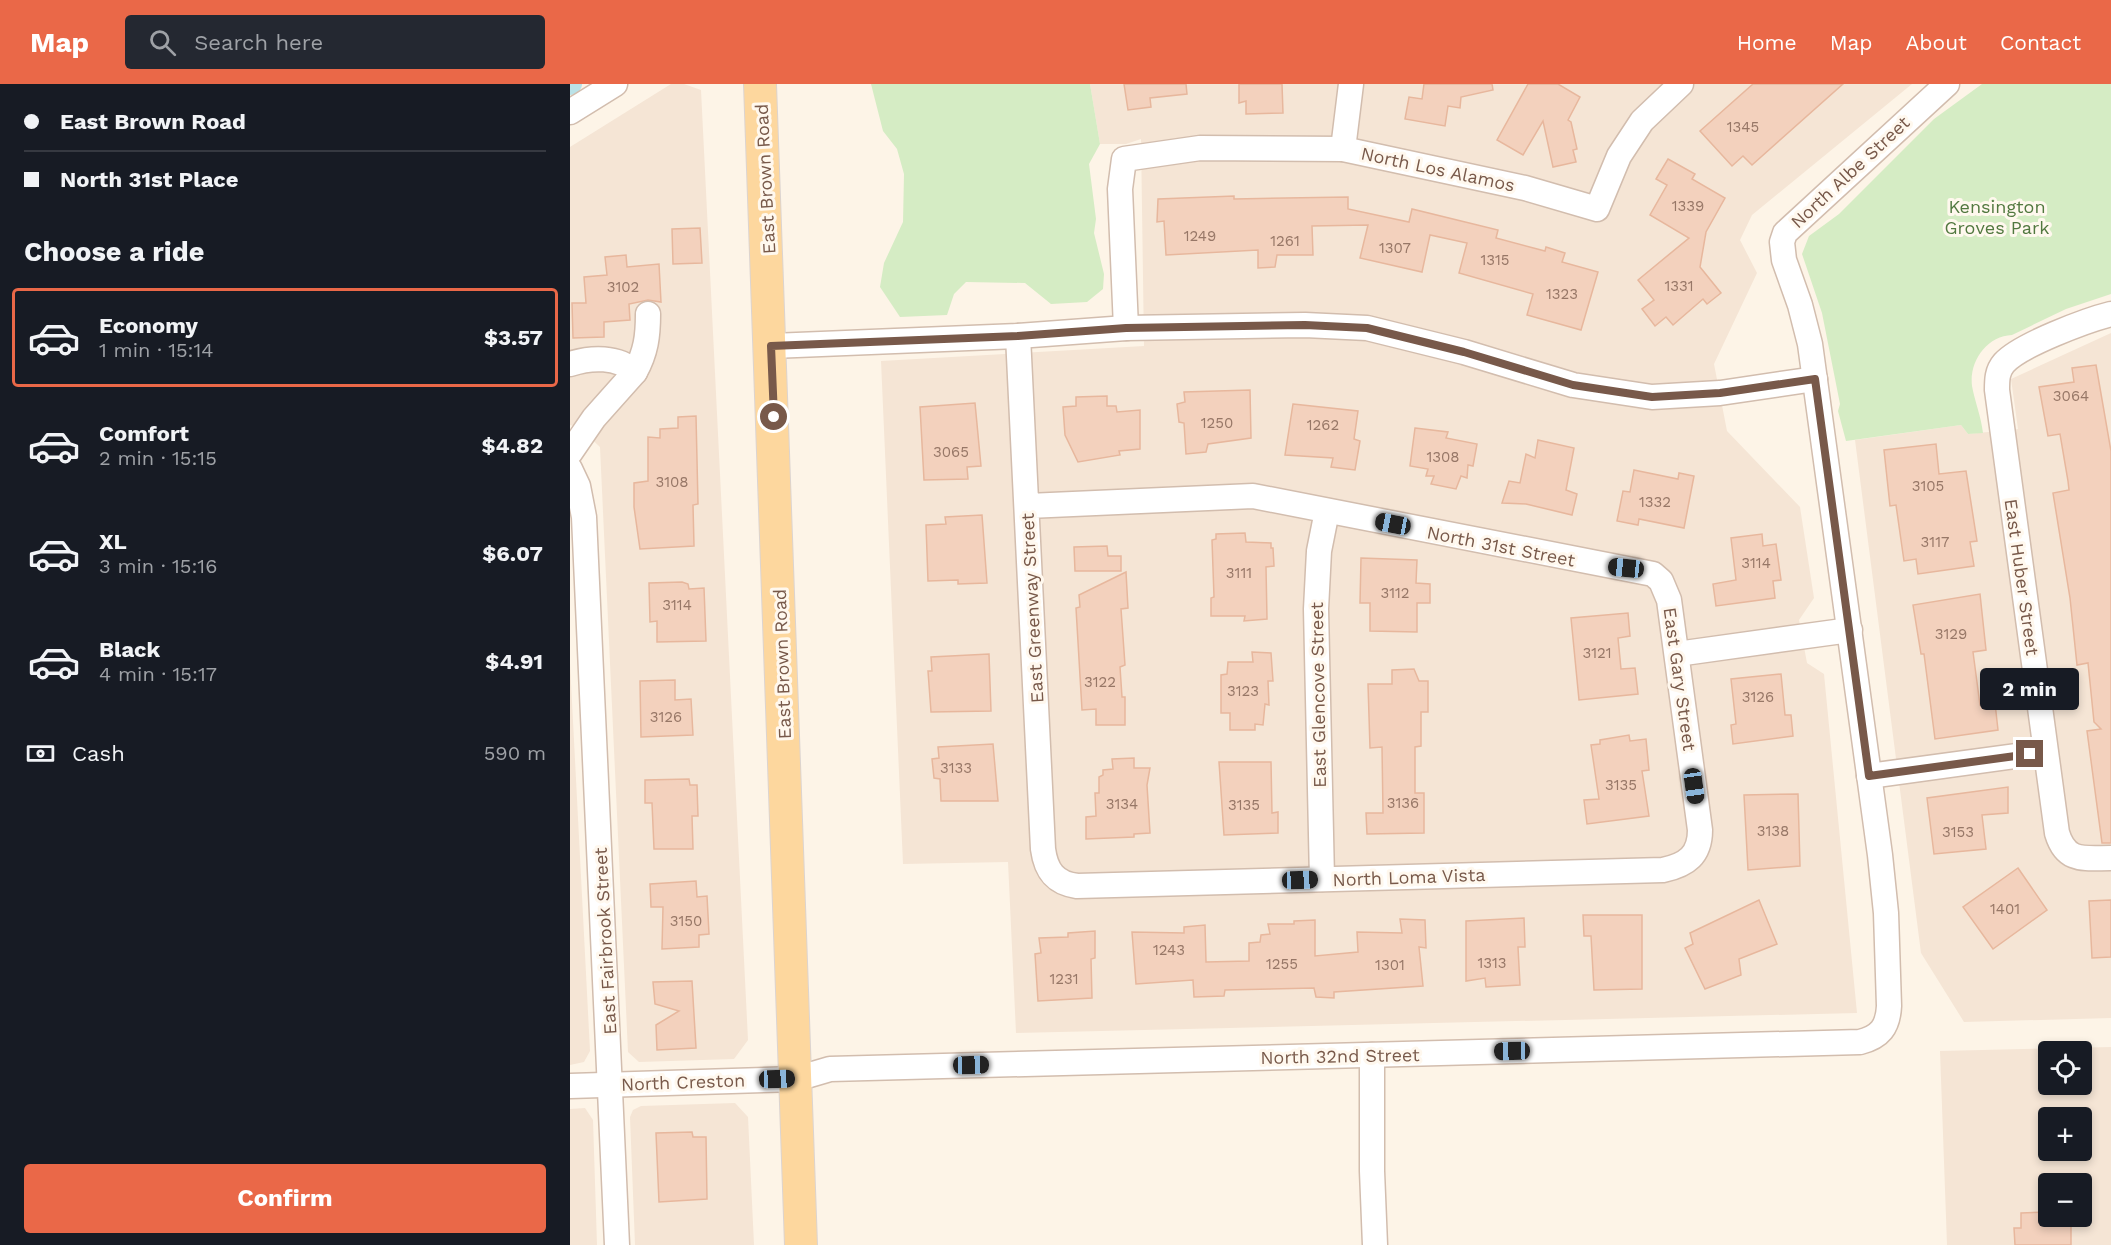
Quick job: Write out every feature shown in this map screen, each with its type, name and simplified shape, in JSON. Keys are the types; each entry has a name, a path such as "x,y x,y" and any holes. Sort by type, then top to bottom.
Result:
{"main road":[{"name":"East Brown Road","path":"760,84 801,1245"}],"street":[{"path":"570,112 615,84"},
{"path":"1343,149 1351,84"},
{"name":"North Los Alamos","path":"1126,328 1120,189 1124,159 1200,148 1343,149 1525,188 1597,209 1619,156 1642,121 1681,84"},
{"name":"North Albe Street","path":"1882,1031 1889,1006 1887,922 1869,776 1815,379 1806,324 1784,260 1782,242 1785,233 1947,84"},
{"path":"570,453 594,418 635,372 643,358 648,339 648,314"},
{"name":"East Huber Street","path":"2111,314 2065,330 2017,354 2003,364 1998,372 1996,390 2054,822 2060,843 2066,852 2083,858 2111,858"},
{"path":"771,346 1018,336 1126,328 1305,325 1367,328 1464,352 1573,385 1652,397 1720,393 1815,379"},
{"name":"East Greenway Street","path":"1018,336 1043,849 1048,869 1053,877"},
{"path":"570,364 602,359 618,360 635,372"},
{"name":"East Fairbrook Street","path":"570,469 578,486 584,517 580,637 612,1085 617,1245"},
{"name":"North 31st Street","path":"1028,506 1252,496 1653,574"},
{"name":"East Glencove Street","path":"1322,879 1316,609 1317,571 1326,511"},
{"name":"East Gary Street","path":"1653,574 1661,581 1669,600 1677,654 1700,830 1697,849 1691,859"},
{"path":"1677,654 1850,630"},
{"path":"1869,776 2045,752"},
{"name":"North Loma Vista","path":"1053,877 1060,882 1077,886 1663,870 1691,859"},
{"name":"North 32nd Street","path":"795,1079 830,1069 1860,1042 1882,1031"},
{"path":"1372,1055 1375,1245"},
{"name":"North Creston","path":"570,1086 795,1079"}],"shaded area":[{"path":"671,84 684,84 701,90 748,1040 734,1059 639,1062 628,1052 600,447 580,428 570,425 570,147"},
{"path":"1090,84 1912,84 1752,215 1740,240 1757,273 1714,364 1727,431 1800,507 1814,598 1799,620 1807,663 1824,674 1857,1013 1016,1033 1008,862 903,864 881,361 1144,346 1141,139 1126,144 1100,144"},
{"path":"2111,333 2111,1018 1964,1022 1921,953 1855,440 1961,425 1968,434 2018,429 2011,379"},
{"path":"570,663 590,1051 584,1062 570,1065"},
{"path":"2092,1047 2111,1047 2111,1245 1947,1245 1940,1051 2038,1049 2038,1095 2092,1095"},
{"path":"735,1103 748,1117 754,1245 635,1245 630,1117 633,1110 641,1106"},
{"path":"585,1108 593,1120 597,1245 570,1245 570,1109"}],"green space":[{"path":"871,84 1090,84 1100,144 1089,164 1096,219 1094,233 1104,274 1103,289 1087,302 1051,304 1025,283 966,282 954,294 947,315 900,317 880,287 884,263 903,222 904,174 897,149 883,131"},
{"name":"Kensington Groves Park","path":"1982,84 2111,84 2111,294 2066,309 2012,335 2003,336 1988,345 1977,359 1972,377 1983,433 1968,434 1961,425 1846,441 1838,411 1840,404 1822,313 1802,254 1809,236 1839,214 1934,119"}],"building":[{"path":"1124,84 1186,84 1187,94 1150,98 1151,107 1128,110"},
{"path":"1239,84 1282,84 1283,113 1246,114 1246,101 1239,103"},
{"path":"1424,84 1492,84 1493,90 1461,97 1460,108 1448,106 1445,126 1405,119 1409,97 1422,99"},
{"path":"1528,84 1558,84 1580,97 1568,120 1571,122 1577,149 1573,150 1576,162 1553,167 1543,121 1523,155 1497,140"},
{"path":"1753,84 1843,84 1752,165 1743,156 1732,166 1700,131"},
{"path":"1668,159 1695,174 1692,179 1725,198 1706,232 1700,267 1721,293 1707,304 1703,299 1673,325 1666,317 1655,326 1642,309 1654,300 1638,280 1689,238 1650,215 1667,185 1656,179"},
{"path":"1234,196 1234,199 1348,197 1348,209 1409,222 1412,209 1498,230 1496,238 1545,251 1546,247 1565,253 1562,262 1598,272 1581,330 1527,315 1533,294 1459,273 1467,243 1430,235 1422,272 1360,258 1368,225 1312,226 1313,255 1277,255 1275,267 1258,268 1258,250 1166,255 1164,221 1157,222 1158,199"},
{"path":"700,228 702,263 673,264 672,229"},
{"path":"626,255 627,267 659,264 661,302 648,300 629,304 630,320 604,322 604,337 573,338 572,303 586,303 584,277 607,275 605,257"},
{"path":"2096,365 2111,451 2111,843 2102,843 2087,731 2101,729 2094,722 2088,663 2077,665 2070,598 2053,493 2069,490 2068,481 2060,434 2048,436 2039,387 2074,382 2072,368"},
{"path":"1250,390 1251,438 1208,444 1206,452 1186,454 1184,423 1179,422 1177,404 1185,402 1184,392"},
{"path":"1107,396 1107,406 1116,406 1117,412 1140,410 1140,449 1119,451 1120,455 1078,462 1065,435 1063,407 1076,406 1076,397"},
{"path":"975,403 981,466 967,467 968,479 924,480 920,407"},
{"path":"1293,404 1358,411 1354,439 1360,441 1355,470 1331,467 1333,458 1285,455"},
{"path":"696,416 698,504 693,505 694,546 640,549 634,507 634,483 648,481 648,437 660,438 660,429 678,428 678,417"},
{"path":"1415,428 1448,432 1446,438 1477,444 1473,466 1468,465 1467,478 1461,476 1456,489 1431,484 1434,476 1426,476 1428,469 1410,466"},
{"path":"1538,440 1574,448 1566,490 1577,494 1572,515 1526,504 1502,503 1509,481 1520,483 1526,454 1535,458"},
{"path":"1936,444 1939,474 1966,471 1977,541 1970,542 1974,566 1918,574 1916,559 1904,561 1896,505 1890,506 1884,450"},
{"path":"1634,470 1678,479 1679,473 1694,476 1684,528 1639,519 1638,525 1617,521 1623,491 1630,492"},
{"path":"982,515 987,583 958,584 958,580 928,581 926,525 946,524 945,517"},
{"path":"1245,533 1246,542 1271,543 1271,548 1273,548 1274,566 1266,567 1267,619 1244,621 1245,616 1211,616 1211,598 1214,597 1212,540 1216,539 1216,534"},
{"path":"1762,534 1763,546 1776,544 1781,580 1773,581 1775,598 1716,606 1713,584 1736,580 1731,538"},
{"path":"1107,546 1108,556 1121,556 1121,571 1075,571 1074,547"},
{"path":"1361,558 1417,560 1416,583 1430,584 1430,603 1417,603 1417,632 1370,631 1370,603 1360,603"},
{"path":"1126,572 1128,608 1121,609 1125,665 1120,667 1122,697 1125,697 1125,725 1096,725 1096,709 1082,710 1076,608 1080,607 1079,595"},
{"path":"682,582 688,584 689,589 704,588 706,641 657,642 657,621 650,622 649,583"},
{"path":"1980,594 1986,650 1973,652 1980,705 1995,703 1998,730 1935,739 1924,654 1921,654 1913,605"},
{"path":"1628,613 1630,636 1618,638 1621,669 1635,668 1638,694 1579,700 1571,618"},
{"path":"1252,652 1271,653 1273,681 1268,681 1269,705 1265,704 1263,725 1255,724 1255,730 1230,730 1230,713 1221,713 1221,675 1227,674 1228,662 1253,662"},
{"path":"989,654 991,711 931,712 928,671 932,671 931,657"},
{"path":"1414,669 1419,681 1428,681 1428,712 1421,712 1421,746 1415,747 1415,793 1424,793 1424,833 1367,834 1366,813 1383,813 1382,747 1370,748 1368,684 1392,684 1392,670"},
{"path":"1781,674 1785,715 1791,715 1793,736 1733,744 1731,725 1736,724 1731,679"},
{"path":"675,680 675,700 691,699 693,735 641,737 640,681"},
{"path":"1629,735 1630,741 1646,739 1649,770 1642,771 1649,816 1587,824 1584,800 1599,799 1591,745 1600,744 1600,740"},
{"path":"993,744 998,801 941,801 940,779 934,778 932,759 939,758 938,747"},
{"path":"1134,758 1134,768 1150,768 1147,785 1150,833 1134,834 1134,837 1086,839 1086,817 1096,816 1095,793 1099,793 1099,777 1103,775 1103,770 1113,769 1112,759"},
{"path":"1219,762 1271,762 1272,813 1278,812 1278,833 1224,835"},
{"path":"689,779 690,785 697,785 698,816 692,816 693,849 654,849 652,803 645,803 645,780"},
{"path":"2008,787 2008,813 1982,815 1986,849 1934,854 1927,798"},
{"path":"1798,794 1800,866 1748,870 1744,795"},
{"path":"2018,868 2047,910 1993,949 1963,907"},
{"path":"696,881 697,897 707,896 709,934 699,935 699,947 662,949 663,907 651,907 650,884"},
{"path":"1759,900 1777,944 1739,959 1741,975 1705,989 1685,948 1693,944 1690,933"},
{"path":"2111,900 2111,957 2092,958 2089,901"},
{"path":"1583,915 1642,915 1642,989 1594,990 1591,936 1584,936"},
{"path":"1524,918 1525,947 1518,947 1520,985 1486,987 1485,978 1466,981 1466,921"},
{"path":"1400,919 1425,920 1426,948 1419,947 1423,986 1334,992 1334,998 1316,997 1314,988 1225,990 1224,996 1194,997 1193,980 1136,984 1132,932 1184,933 1184,927 1205,925 1206,962 1249,961 1249,943 1260,942 1261,935 1270,934 1268,924 1294,924 1294,921 1315,920 1315,956 1358,952 1357,932 1402,933"},
{"path":"1095,931 1095,958 1091,959 1092,998 1038,1001 1035,954 1041,953 1039,938 1068,937 1068,933"},
{"path":"692,981 696,1048 657,1050 656,1025 679,1011 655,1004 653,982"},
{"path":"692,1132 693,1137 706,1137 707,1199 659,1202 656,1133"},
{"path":"2038,1212 2038,1227 2071,1227 2071,1245 2015,1245 2014,1228 2021,1228 2021,1213"}],"route":[{"path":"774,417 771,346 1018,336 1126,328 1305,325 1367,328 1464,352 1573,385 1652,397 1720,393 1815,379 1869,776 2030,754"}]}
